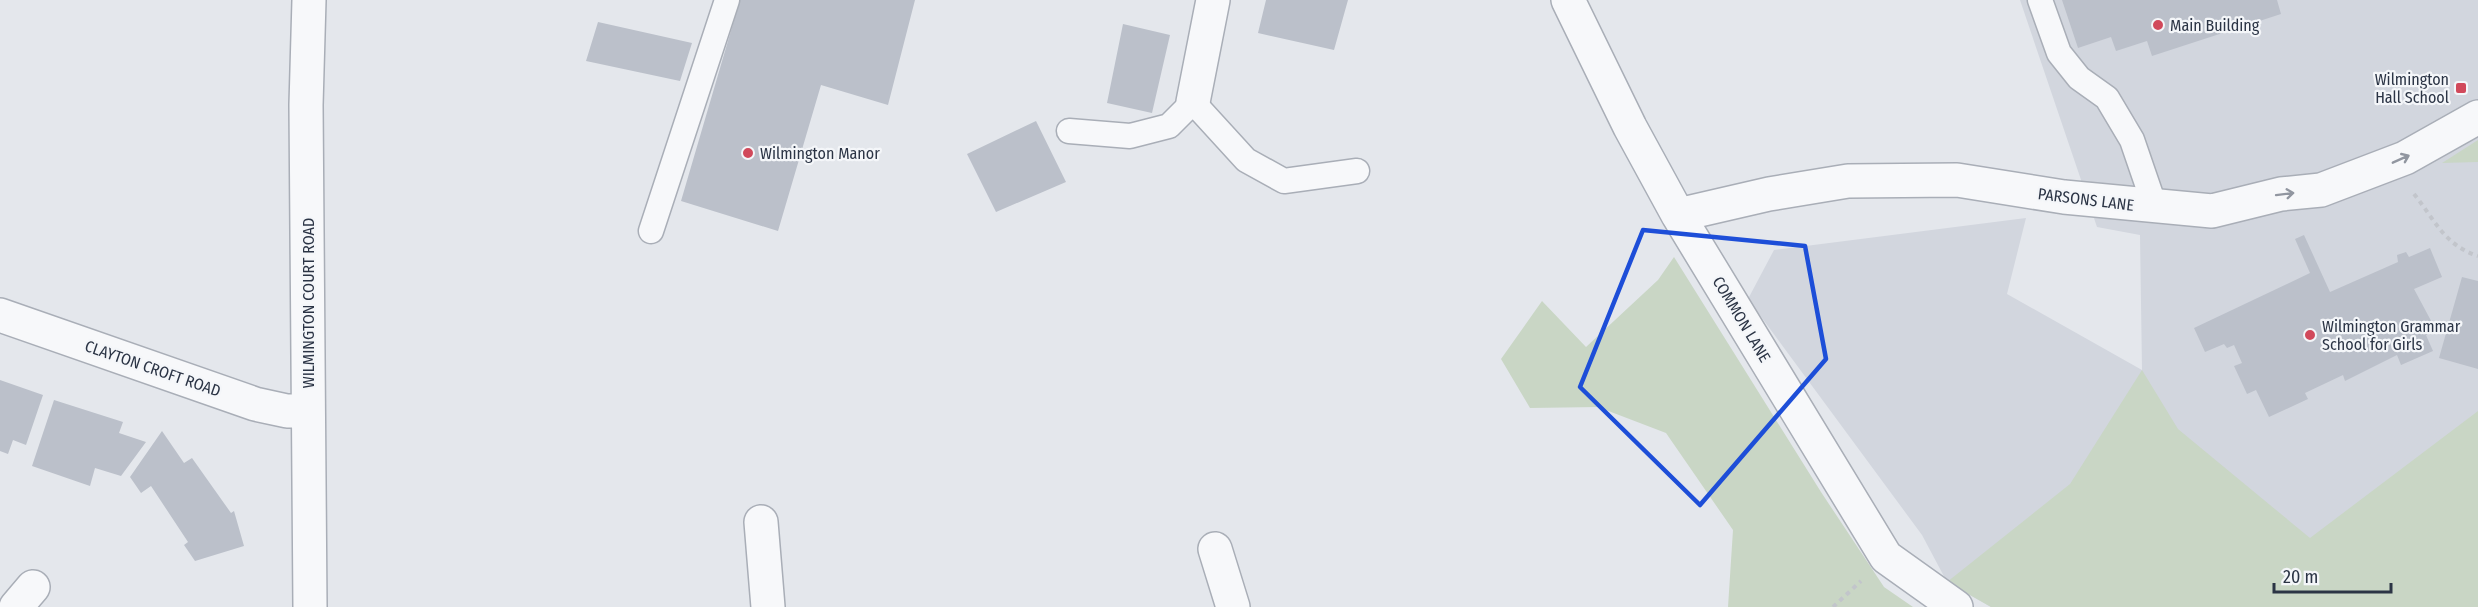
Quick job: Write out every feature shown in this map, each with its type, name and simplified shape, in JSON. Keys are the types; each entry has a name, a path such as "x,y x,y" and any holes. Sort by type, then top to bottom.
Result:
{"street":[{"name":"WILMINGTON COURT ROAD","path":"309,0 306,105 310,607"},
{"path":"1193,102 1213,0"},
{"name":"COMMON LANE","path":"1568,0 1630,127 1678,215 1886,557 1956,607"},
{"name":"PARSONS LANE","path":"1678,215 1769,194 1848,181 1957,180 2064,197 2212,211 2249,200 2321,190 2395,162 2478,117"},
{"name":"CLAYTON CROFT ROAD","path":"0,315 255,404 287,411 308,411"},
{"path":"761,522 768,607"},
{"path":"1215,549 1233,607"}],"lane":[{"path":"651,231 726,0"},
{"path":"2040,0 2059,53 2079,78 2107,98 2132,140 2155,207"},
{"path":"1069,131 1130,136 1169,126 1193,102 1246,160 1284,181 1357,171"}],"path":[{"path":"2395,162 2402,178 2432,215 2440,233 2462,251 2478,256"}],"highlighted area":[{"path":"1643,230 1805,246 1826,359 1700,505 1580,387"}],"shaded area":[{"name":"Wilmington Grammar School for Girls","path":"2020,0 2478,0 2478,607 1991,607 1947,582 1922,535 1748,299 1774,250 2026,218 2007,294 2142,370 2140,235 2097,227"}],"green space":[{"path":"2478,140 2478,162 2442,163"},
{"path":"1674,257 1821,492 1884,587 1913,607 1728,607 1733,530 1666,433 1598,407 1530,408 1501,359 1542,301 1586,347 1658,280"},
{"path":"2142,370 2178,429 2310,538 2478,411 2478,607 1991,607 1947,582 2070,484"}],"building":[{"name":"Wilmington Manor","path":"740,0 915,0 888,105 821,85 778,231 681,201"},
{"path":"1266,0 1348,0 1334,50 1258,33"},
{"name":"Main Building","path":"2062,0 2277,0 2281,14 2152,56 2147,41 2116,51 2111,37 2078,48"},
{"path":"598,22 692,43 680,81 586,61"},
{"path":"1123,24 1170,35 1152,113 1107,103"},
{"path":"1036,121 1066,182 996,212 967,154"},
{"path":"2304,235 2330,292 2398,262 2397,255 2406,252 2409,257 2430,248 2442,277 2414,289 2436,330 2426,335 2433,351 2401,365 2397,355 2345,381 2343,375 2305,393 2308,399 2269,417 2256,390 2247,394 2234,366 2242,363 2234,345 2227,348 2224,344 2205,352 2194,328 2310,273 2295,239"},
{"path":"2462,277 2478,281 2478,369 2439,358"},
{"path":"0,380 43,395 26,445 13,440 8,454 0,451"},
{"path":"54,400 123,422 119,433 146,442 121,476 95,468 90,486 32,466"},
{"path":"162,431 184,463 192,458 231,513 234,511 244,546 195,561 184,545 188,542 151,486 141,493 130,477"}],"place":[{"name":"Main Building","path":"2158,25"},
{"name":"Wilmington Hall School","path":"2461,88"},
{"name":"Wilmington Manor","path":"748,153"},
{"name":"Wilmington Grammar School for Girls","path":"2310,335"}]}
